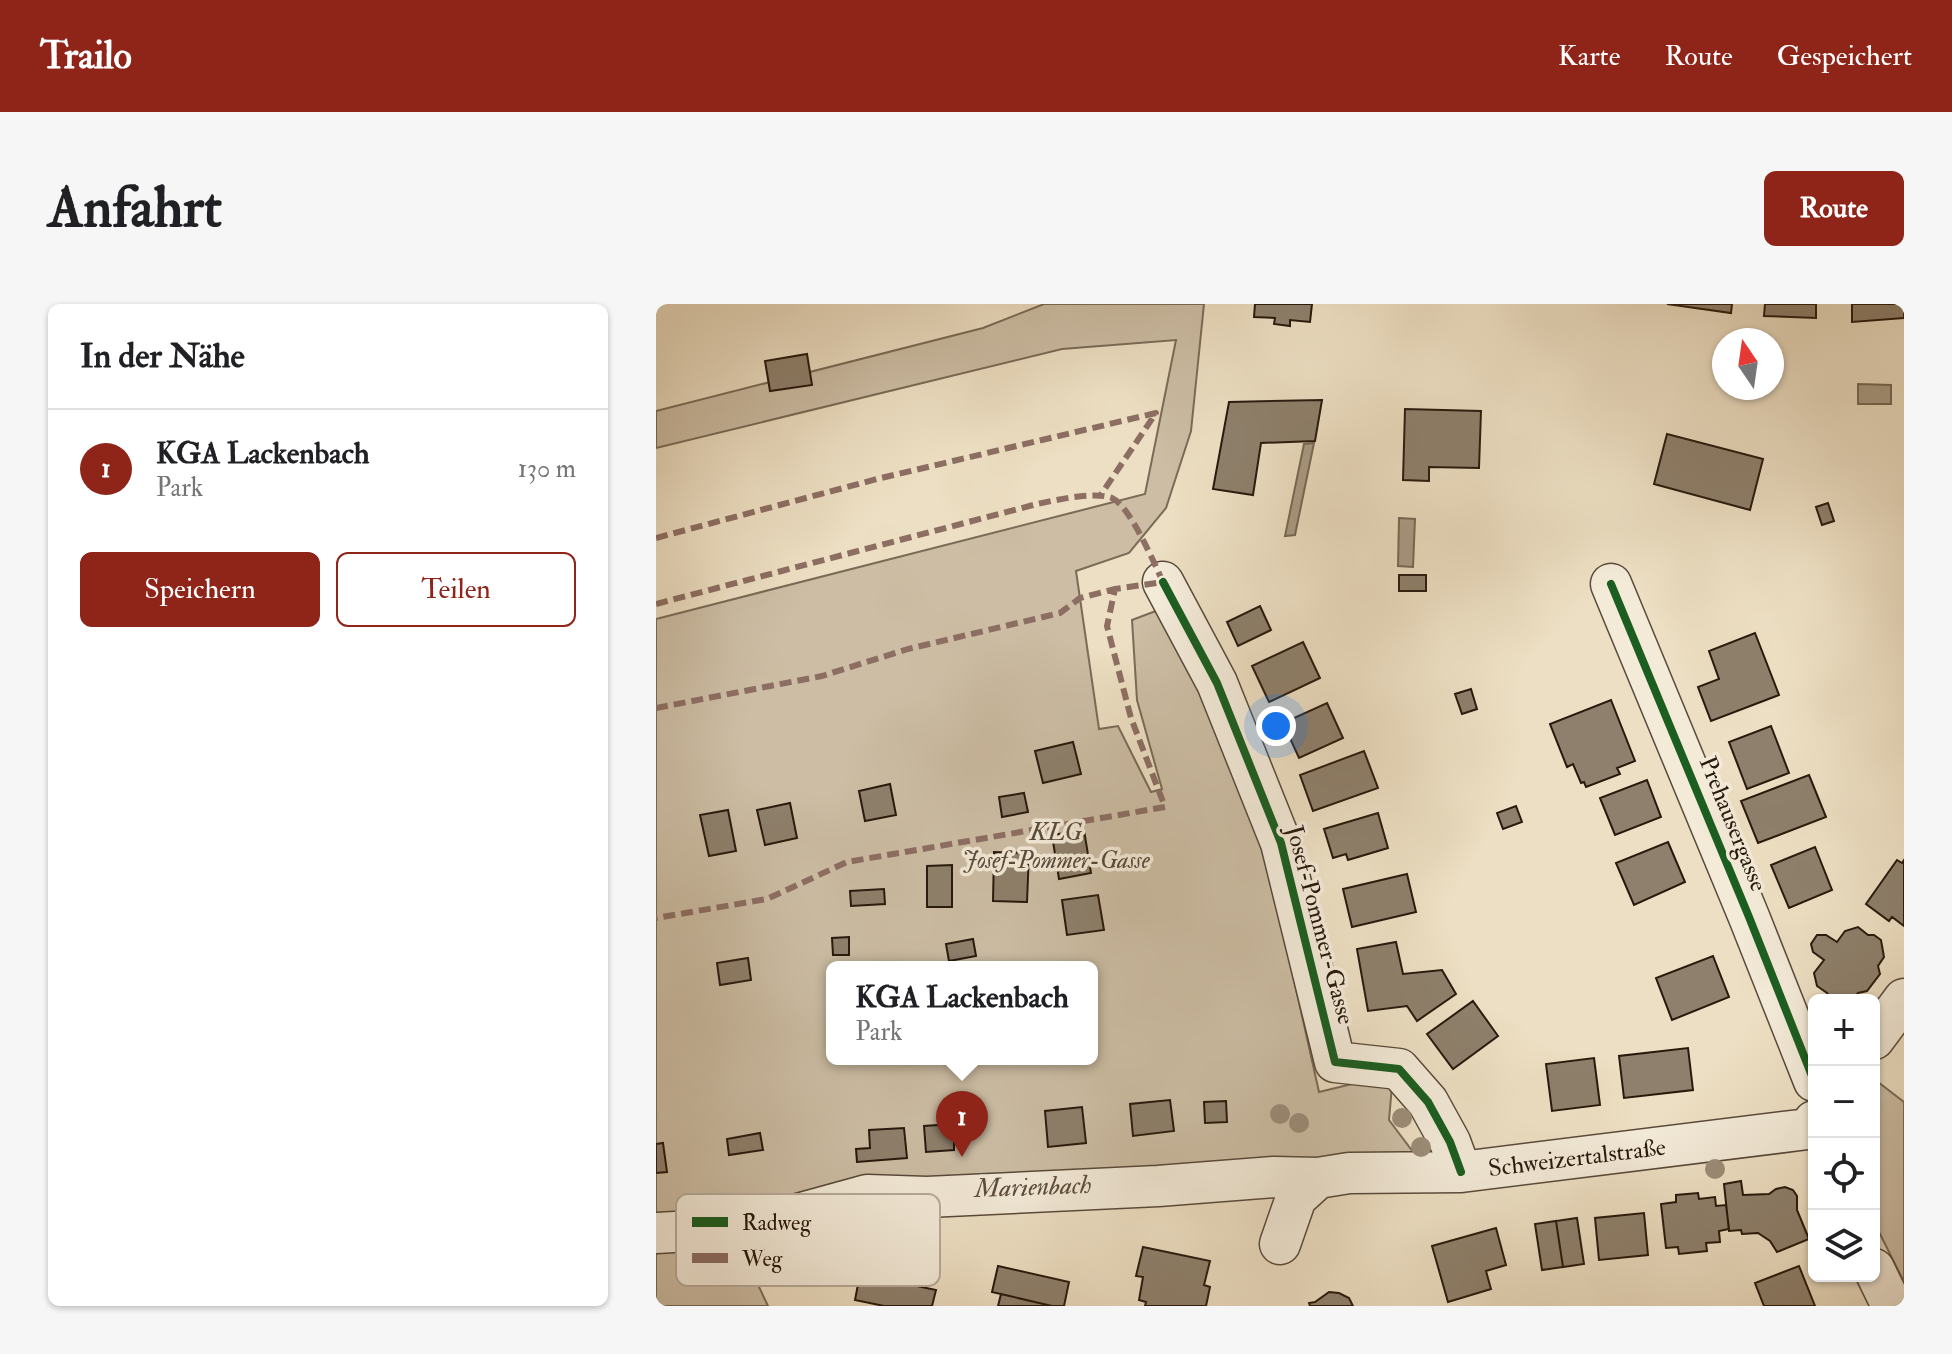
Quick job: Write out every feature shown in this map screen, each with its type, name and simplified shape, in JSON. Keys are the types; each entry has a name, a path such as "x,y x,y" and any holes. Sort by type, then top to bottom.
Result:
{"street":[{"name":"Josef-Pommer-Gasse","path":"1163,582 1217,683 1281,843 1335,1062 1399,1069 1428,1102 1450,1142 1461,1172"},
{"name":"Prehausergasse","path":"1611,584 1808,1066"},
{"path":"1880,1031 1904,999"},
{"name":"Schweizertalstraße","path":"940,1196 1274,1177 1318,1178 1349,1173 1461,1172 1808,1131"},
{"path":"1280,1244 1296,1198 1318,1178"},
{"name":"Schweizertalstraße","path":"656,1233 676,1232"},
{"path":"1880,1281 1892,1306"}],"green space":[{"name":"KLG Josef-Pommer-Gasse","path":"1044,304 1204,304 1191,431 1166,508 1129,553 1076,571 1099,729 1118,726 1151,792 1162,789 1137,700 1132,620 1161,609 1190,655 1240,780 1273,886 1319,1092 1393,1074 1389,1120 1413,1152 940,1203 940,1194 676,1194 676,1286 759,1286 768,1306 656,1306 656,619 1145,494 1176,340 1062,349 656,448 656,411 983,328"},
{"path":"1880,1084 1904,1102 1904,1282 1880,1234"}],"shaded area":[{"path":"1858,384 1891,385 1891,404 1858,404"},
{"path":"1314,443 1295,535 1285,536 1304,444"},
{"path":"1399,518 1415,519 1413,567 1398,566"}],"building":[{"path":"1255,304 1312,304 1310,322 1290,320 1290,326 1274,324 1275,318 1254,317"},
{"path":"1667,304 1732,304 1731,313"},
{"path":"1765,304 1816,304 1816,318 1764,316"},
{"path":"1852,304 1904,304 1904,318 1852,322"},
{"path":"807,354 812,385 770,391 765,361"},
{"path":"1322,400 1315,441 1261,443 1253,495 1213,489 1229,402"},
{"path":"1405,409 1481,411 1479,468 1429,467 1429,481 1403,480"},
{"path":"1667,434 1763,459 1750,510 1654,484"},
{"path":"1828,503 1834,521 1822,525 1816,507"},
{"path":"1399,575 1426,575 1426,591 1399,591"},
{"path":"1260,606 1271,630 1238,646 1227,622"},
{"path":"1755,633 1779,695 1711,721 1698,687 1719,679 1709,651"},
{"path":"1303,642 1320,678 1269,702 1252,666"},
{"path":"1471,689 1477,709 1462,714 1455,694"},
{"path":"1611,700 1635,761 1617,768 1620,774 1586,787 1573,764 1567,767 1550,724"},
{"path":"1327,703 1343,738 1299,758 1283,723"},
{"path":"1771,726 1789,773 1747,789 1729,742"},
{"path":"1073,742 1081,774 1043,783 1035,751"},
{"path":"1364,751 1378,788 1313,811 1300,775"},
{"path":"1809,775 1826,817 1758,843 1741,801"},
{"path":"1647,780 1661,817 1615,835 1600,798"},
{"path":"890,784 896,815 865,821 859,791"},
{"path":"1024,793 1028,812 1002,817 999,797"},
{"path":"790,803 797,838 765,845 757,810"},
{"path":"1516,806 1522,822 1503,829 1497,813"},
{"path":"728,810 736,851 709,856 700,815"},
{"path":"1378,813 1388,848 1348,860 1346,854 1333,858 1324,829"},
{"path":"1084,830 1091,873 1059,879 1052,835"},
{"path":"1668,842 1685,882 1634,905 1616,863"},
{"path":"1815,847 1832,890 1789,908 1771,865"},
{"path":"994,852 1029,853 1027,902 993,901"},
{"path":"1897,860 1902,863 1904,860 1904,926 1892,917 1889,921 1866,904"},
{"path":"952,865 952,907 927,907 927,866"},
{"path":"1407,874 1416,912 1352,927 1343,889"},
{"path":"884,889 885,904 851,906 850,891"},
{"path":"1098,895 1104,930 1067,935 1062,900"},
{"path":"1858,927 1881,940 1884,957 1878,966 1880,974 1867,991 1827,994 1817,986 1814,973 1824,960 1813,952 1811,944 1817,935 1826,935 1837,942 1845,931"},
{"path":"849,937 849,955 833,955 832,938"},
{"path":"973,939 976,956 949,961 946,944"},
{"path":"1396,942 1403,974 1442,970 1456,994 1417,1021 1407,1006 1368,1011 1357,949"},
{"path":"1713,956 1729,997 1672,1020 1656,978"},
{"path":"748,958 751,980 720,985 717,963"},
{"path":"1473,1001 1498,1036 1453,1069 1427,1034"},
{"path":"1688,1048 1693,1090 1624,1098 1619,1056"},
{"path":"1594,1058 1600,1105 1552,1111 1546,1064"},
{"path":"1170,1100 1174,1131 1133,1136 1130,1104"},
{"path":"1226,1101 1227,1122 1205,1123 1204,1102"},
{"path":"1082,1107 1086,1143 1048,1147 1045,1111"},
{"path":"968,1123 970,1141 954,1143 954,1150 926,1152 924,1126"},
{"path":"904,1128 907,1158 857,1162 856,1149 870,1148 869,1130"},
{"path":"760,1133 763,1150 729,1155 727,1139"},
{"path":"663,1143 667,1172 656,1173 656,1144"},
{"path":"1741,1181 1743,1195 1769,1194 1785,1187 1793,1190 1808,1239 1777,1252 1770,1241 1758,1233 1729,1231 1724,1184"},
{"path":"1698,1193 1699,1199 1715,1197 1716,1206 1726,1205 1729,1229 1719,1231 1720,1242 1706,1243 1707,1251 1679,1254 1678,1247 1666,1248 1661,1204 1676,1202 1676,1195"},
{"path":"1644,1213 1648,1255 1599,1260 1595,1218"},
{"path":"1577,1218 1584,1264 1563,1267 1556,1221"},
{"path":"1556,1221 1563,1267 1542,1270 1535,1224"},
{"path":"1496,1228 1506,1265 1486,1271 1491,1289 1448,1302 1432,1246"},
{"path":"1143,1247 1210,1261 1204,1285 1210,1287 1206,1306 1145,1306 1146,1302 1139,1300 1143,1277 1136,1276"},
{"path":"998,1266 1069,1282 1064,1306 992,1292"},
{"path":"1799,1266 1815,1306 1764,1306 1755,1283"},
{"path":"858,1286 917,1286 936,1290 932,1306 884,1306 855,1300"},
{"path":"1329,1292 1349,1298 1353,1306 1310,1306 1309,1303"},
{"path":"1001,1294 1052,1306 998,1306"}],"marked path":[{"path":"656,538 877,479 1156,413 1100,496"},
{"path":"656,604 1037,504 1085,496 1112,498 1134,523 1163,582 1115,589 1107,626 1131,718 1165,807 847,862 767,899 656,918"},
{"path":"656,708 822,676 908,649 1060,613 1080,598 1115,589"}],"cycle path":[{"path":"1163,582 1217,683 1281,843 1335,1062 1399,1069 1428,1102 1450,1142 1461,1172"},
{"path":"1611,584 1808,1066"}],"place":[{"name":"KGA Lackenbach","path":"962,1157"}],"water label":[{"name":"Marienbach","path":"1033,1187"}]}
